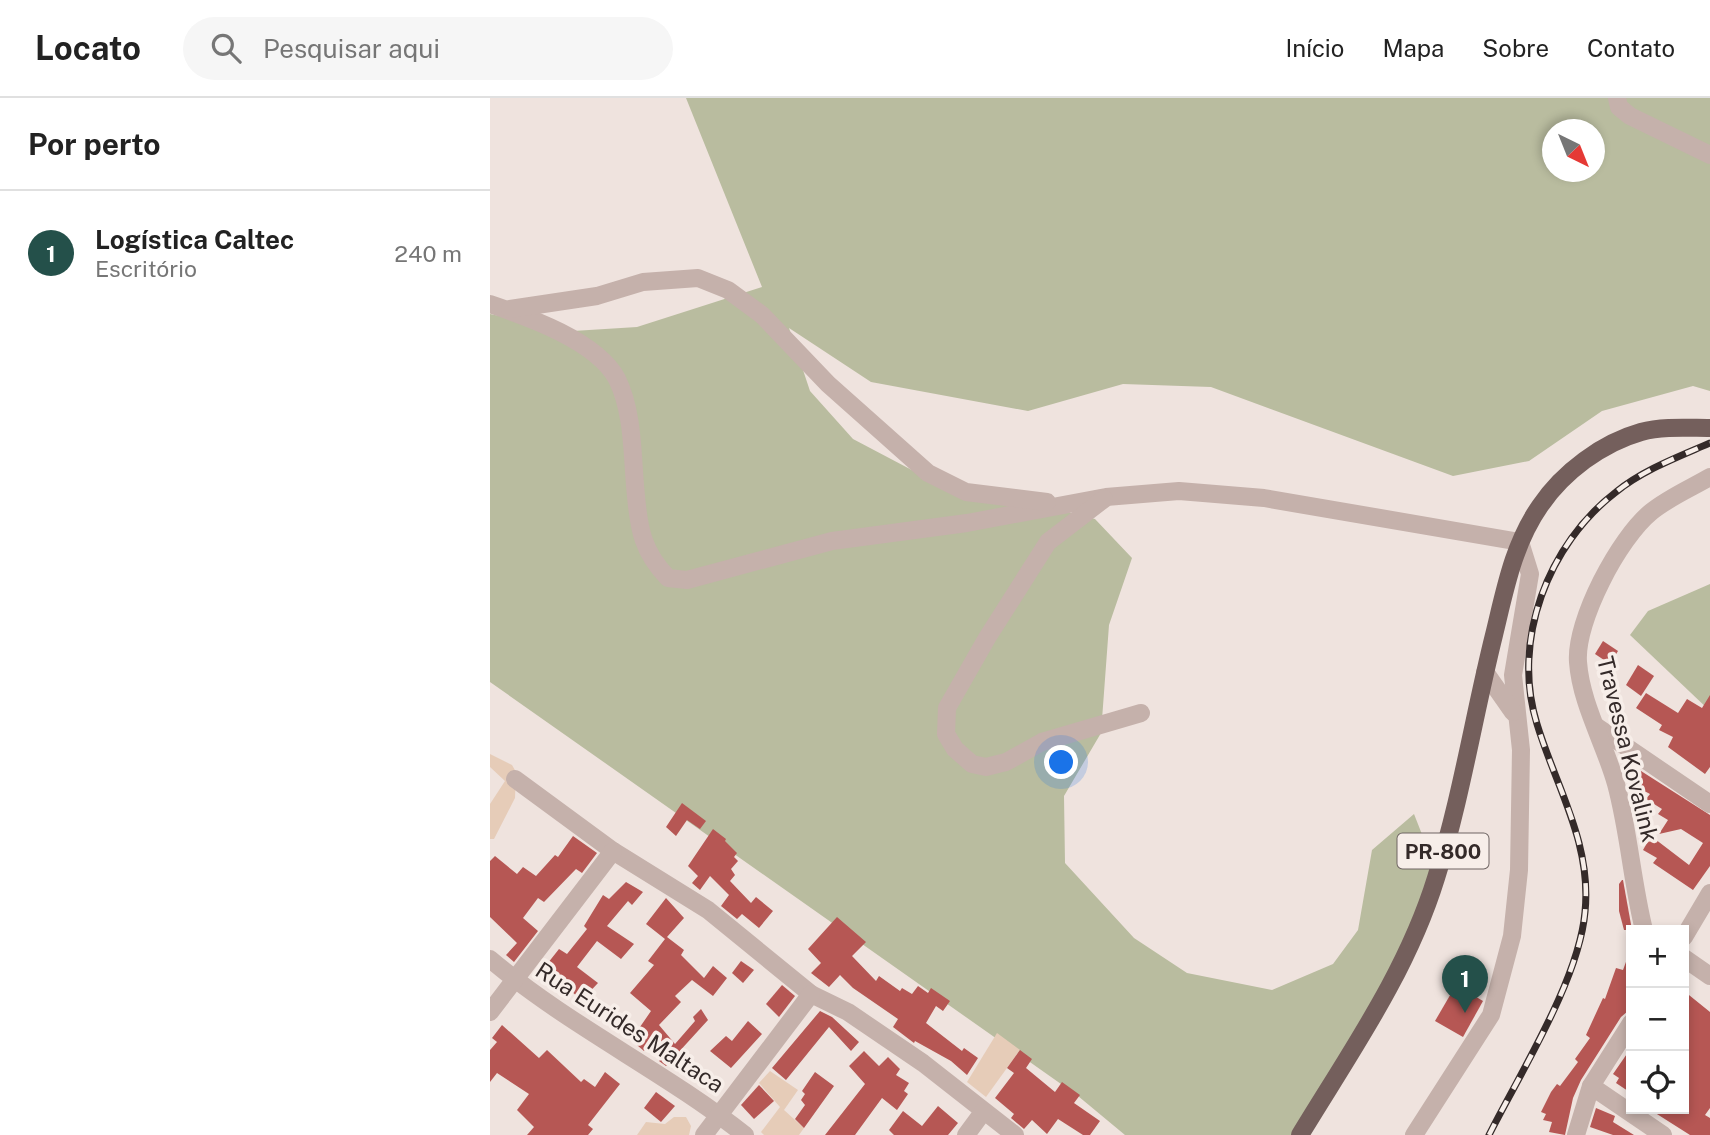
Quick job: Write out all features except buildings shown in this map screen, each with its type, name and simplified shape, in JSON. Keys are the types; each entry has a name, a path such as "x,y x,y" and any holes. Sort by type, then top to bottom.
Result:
{"main road":[{"name":"PR-800","path":"1300,1135 1401,969 1416,935 1437,876 1512,563 1520,542 1553,489 1598,452 1643,432 1710,428"}],"street":[{"path":"1617,98 1619,107 1630,116 1710,155"},
{"path":"499,307 597,296 643,282 698,278 728,290 762,315 828,384 928,473 966,492 1065,505"},
{"path":"499,307 532,318 591,350 617,379 628,421 640,537 652,561 668,578 687,580 832,541 967,523 1106,497 1179,491 1264,498 1520,542 1530,574 1513,675 1521,750 1519,870 1512,936 1491,1015 1414,1135"},
{"name":"Travessa Kovalink","path":"1644,925 1616,786 1585,696 1578,662 1584,626 1601,585 1644,519 1710,477"},
{"path":"1106,497 1048,542 993,628 947,708 946,734 972,764 985,767 1006,762 1042,742 1140,713"},
{"path":"1485,672 1518,719"},
{"path":"1597,727 1710,804"},
{"path":"515,779 613,850 709,909 811,995 848,1012 923,1063 1014,1135"},
{"path":"490,1012 613,850"},
{"path":"1689,929 1710,893"},
{"name":"Rua Eurides Maltaca","path":"490,958 516,980 720,1115 745,1135"},
{"path":"1689,961 1710,976"},
{"path":"704,1135 811,995"},
{"path":"1576,1135 1591,1086 1626,1031"},
{"path":"1591,1086 1663,1135"},
{"path":"966,1135 983,1112"}],"green space":[{"path":"686,98 1710,98 1710,391 1693,386 1602,411 1529,461 1453,476 1211,387 1123,384 1028,411 871,382 789,328 810,391 853,439 927,478 1095,519 1132,558 1109,625 1101,733 1064,796 1065,863 1134,938 1187,973 1272,990 1333,964 1358,930 1372,850 1414,814 1436,870 1413,937 1296,1135 1125,1135 1078,1096 490,682 490,314 573,331 637,327 762,287"},
{"path":"1710,584 1710,711 1630,635 1648,611"}],"sand":[{"path":"490,754 512,765 516,772 515,798 494,839 490,839 490,804 505,781 490,767"},
{"path":"997,1033 1020,1050 986,1097 967,1082"},
{"path":"770,1071 798,1090 784,1110 804,1128 799,1135 764,1135 761,1132 780,1107 759,1083"},
{"path":"674,1117 686,1117 691,1126 689,1135 637,1135 646,1122 665,1124"}],"railway":[{"path":"1489,1135 1560,996 1572,967 1585,912 1586,887 1578,839 1537,724 1530,692 1529,660 1541,596 1554,566 1592,513 1638,477 1710,443"}],"place":[{"name":"Logística Caltec","path":"1465,1013"}]}
